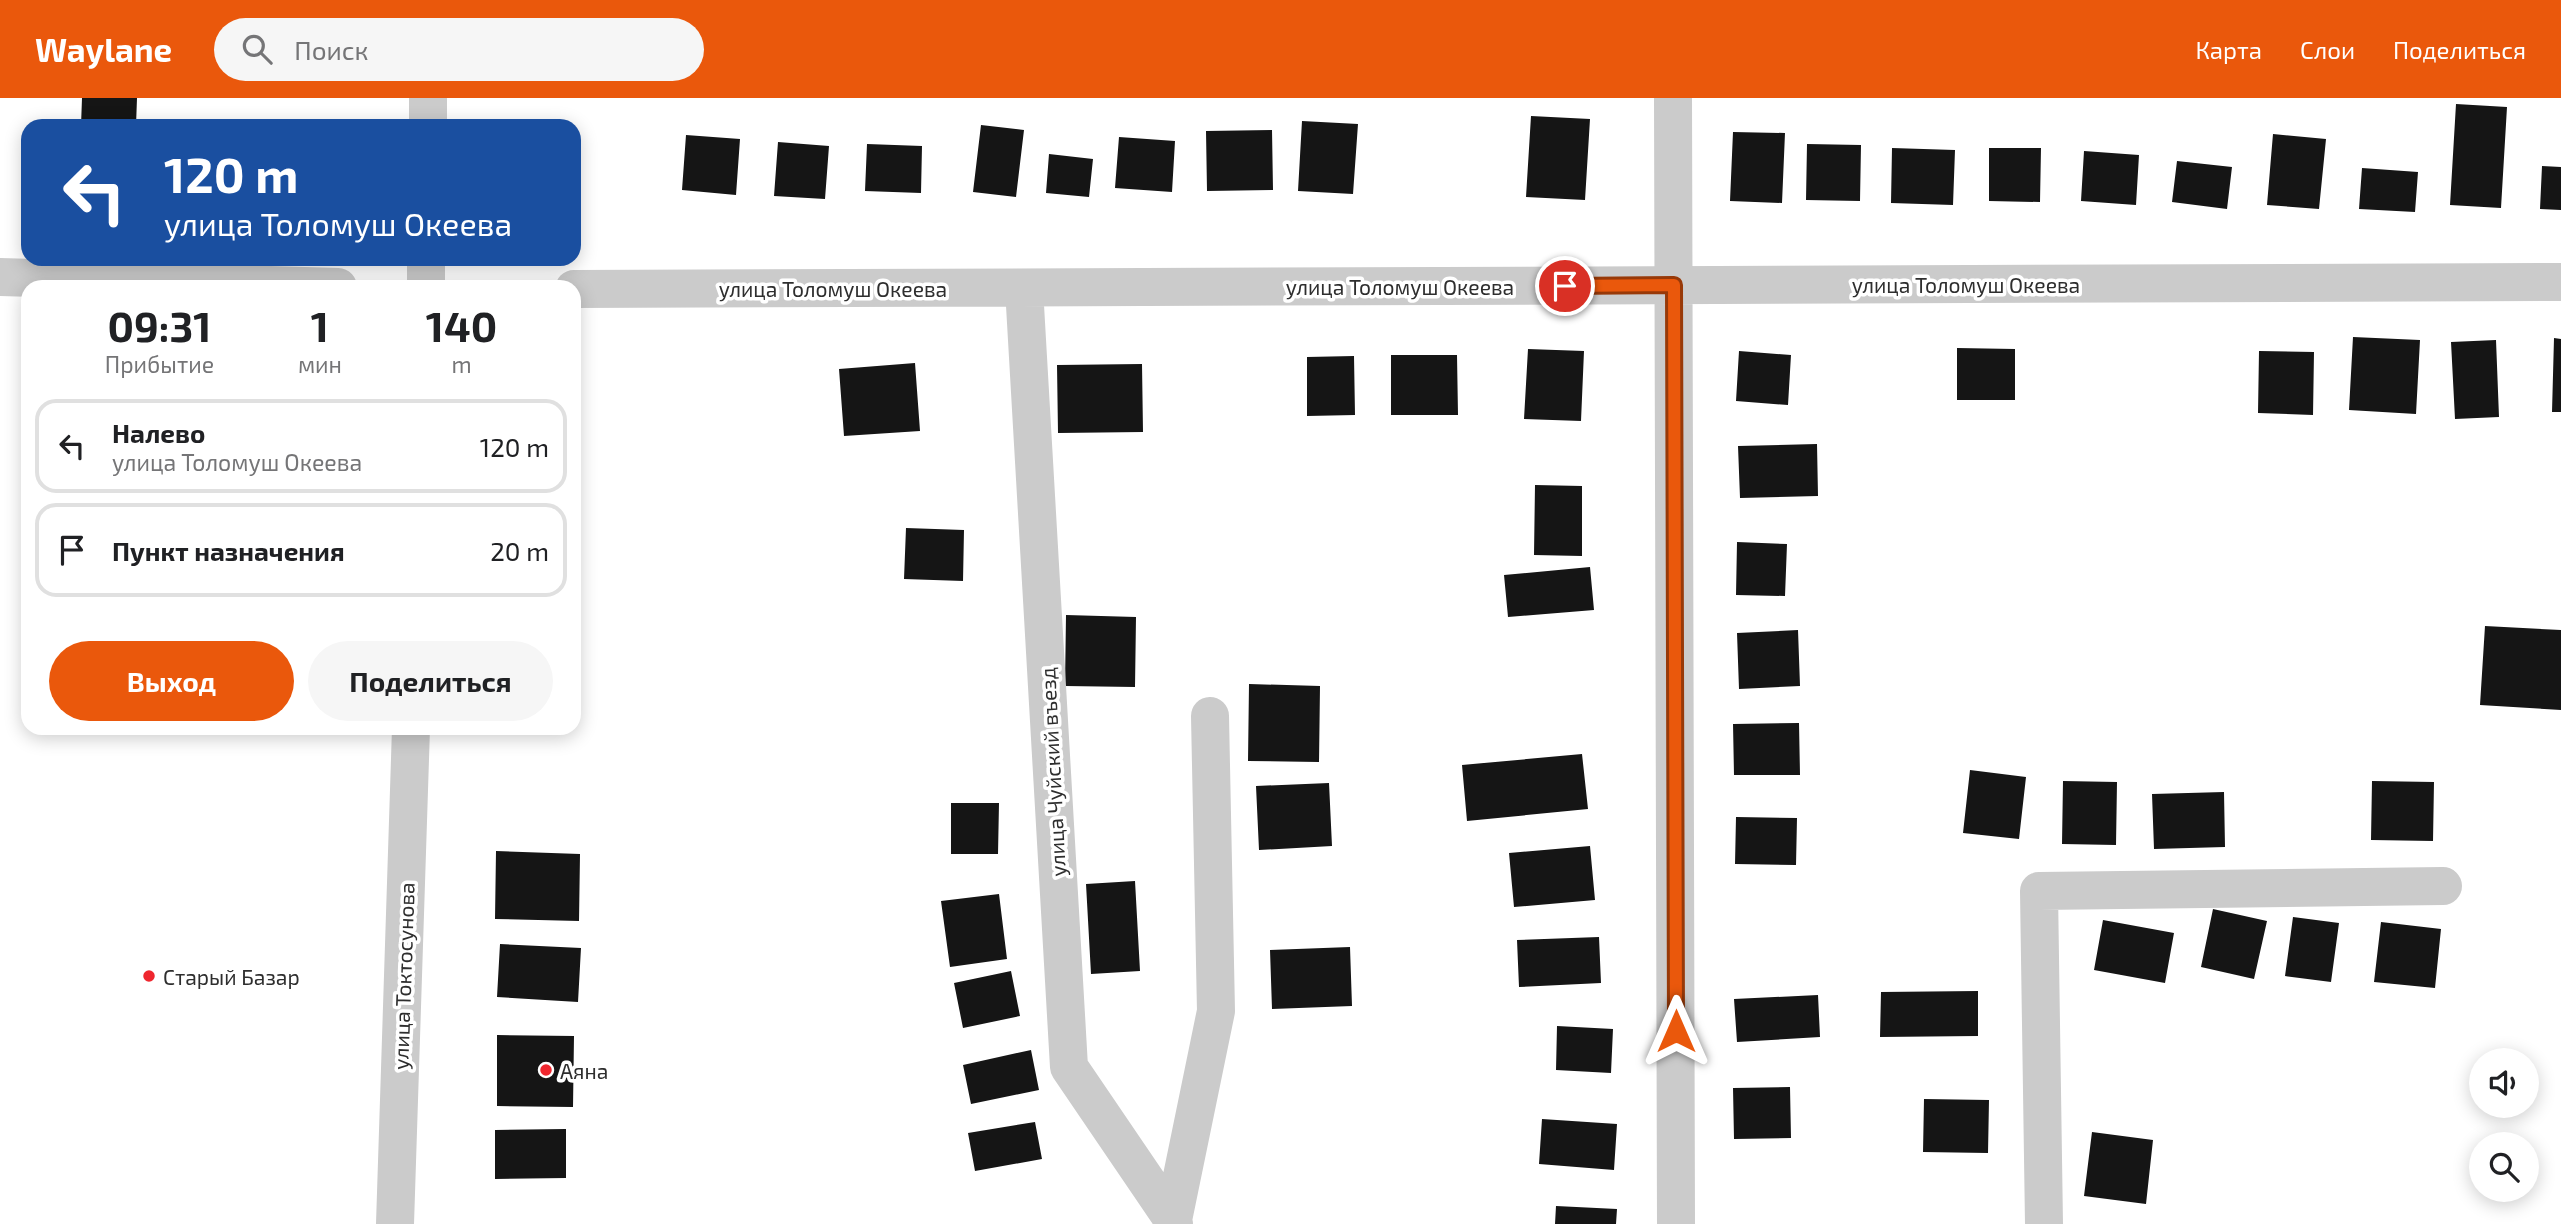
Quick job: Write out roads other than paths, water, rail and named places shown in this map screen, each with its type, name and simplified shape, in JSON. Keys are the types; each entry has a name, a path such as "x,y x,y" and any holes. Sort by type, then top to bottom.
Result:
{"street":[{"path":"428,98 428,119"},
{"path":"1673,98 1676,1224"},
{"path":"0,278 75,280"},
{"name":"улица Толомуш Океева","path":"581,289 2561,282"},
{"name":"улица Чуйский въезд","path":"1024,288 1069,1067 1174,1222"},
{"path":"1174,1222 1216,1012 1210,716"},
{"name":"улица Токтосунова","path":"395,1224 411,735"},
{"path":"2044,1224 2039,891 2443,886"}],"place":[{"name":"Старый Базар","path":"149,976"},
{"name":"Аяна","path":"546,1070"}]}
